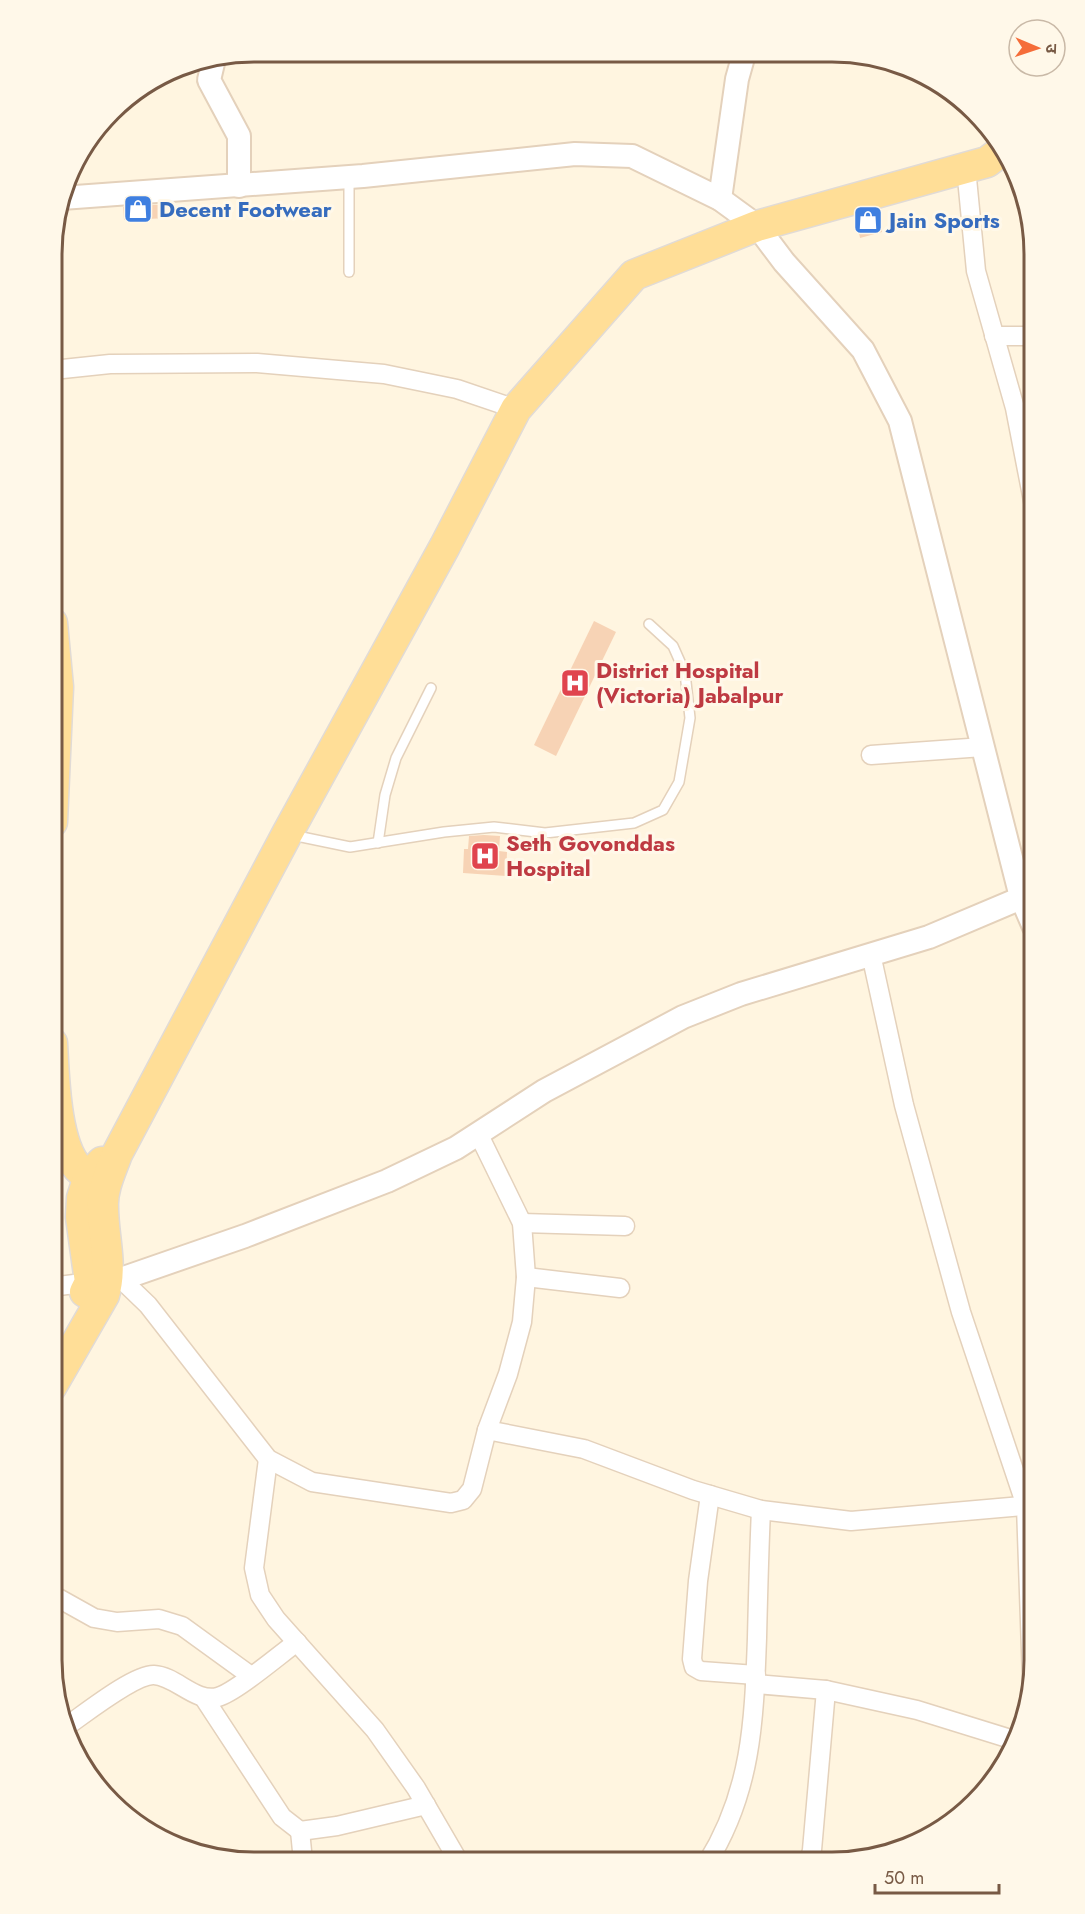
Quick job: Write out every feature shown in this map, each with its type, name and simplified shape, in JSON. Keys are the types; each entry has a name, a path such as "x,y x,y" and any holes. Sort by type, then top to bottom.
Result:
{"main road":[{"path":"62,1368 99,1304 107,1280 81,1217 82,1198 97,1183 102,1162 117,1154 287,834 445,546 516,409 633,274 757,226 987,162 996,155"},
{"path":"62,1134 68,1154 78,1168 97,1183"},
{"path":"62,1339 107,1280"}],"street":[{"path":"720,199 737,79 742,62"},
{"path":"212,66 209,80 239,136 239,186"},
{"path":"70,197 349,177 575,154 632,156 720,199 757,226 784,262 863,350 900,421 983,747 1024,883"},
{"path":"966,168 976,271 1016,408 1024,451"},
{"path":"994,336 1024,336"},
{"path":"62,369 110,364 256,363 384,374 457,389 516,409"},
{"path":"871,755 983,747"},
{"path":"62,1286 107,1280 245,1236 387,1181 456,1148 544,1091 683,1017 741,994 929,937 1024,896"},
{"path":"871,954 904,1105 961,1312 1023,1487"},
{"path":"107,1280 148,1305 268,1459 312,1482 451,1503 463,1500 472,1489 487,1430 508,1374 522,1322 526,1277 522,1223 478,1133"},
{"path":"522,1223 625,1226"},
{"path":"526,1277 620,1288"},
{"path":"487,1430 584,1449 710,1495 761,1510 851,1521 1023,1507"},
{"path":"268,1459 254,1568 260,1595 276,1619 375,1730 426,1805 453,1852"},
{"path":"710,1495 698,1581 692,1659 694,1667 701,1671 826,1690 917,1710 1007,1738"},
{"path":"712,1852 737,1802 750,1750 761,1510"},
{"path":"62,1600 94,1618 117,1622 159,1619 182,1626 251,1676"},
{"path":"204,1698 217,1697 251,1676 297,1642"},
{"path":"72,1722 138,1678 154,1675 174,1681 204,1698 282,1817 300,1831 337,1826 426,1805"},
{"path":"812,1852 826,1690"},
{"path":"300,1831 302,1852"}],"lane":[{"path":"349,177 349,272"},
{"path":"287,834 350,847 444,832 494,827 545,833 634,823 663,810 679,782 690,718 685,673 674,646 649,624"},
{"path":"378,843 385,795 396,759 431,688"}],"building":[{"path":"169,204 169,218 124,220 123,207"},
{"name":"Jain Sports","path":"878,210 882,232 860,238 856,216"},
{"path":"594,621 616,632 556,756 534,745"},
{"path":"469,836 500,836 499,851 507,852 506,876 463,873 464,849 468,849"}],"place":[{"name":"Decent Footwear","path":"138,209"},
{"name":"Jain Sports","path":"868,220"},
{"name":"District Hospital (Victoria) Jabalpur","path":"575,683"},
{"name":"Seth Govonddas Hospital","path":"485,856"}]}
